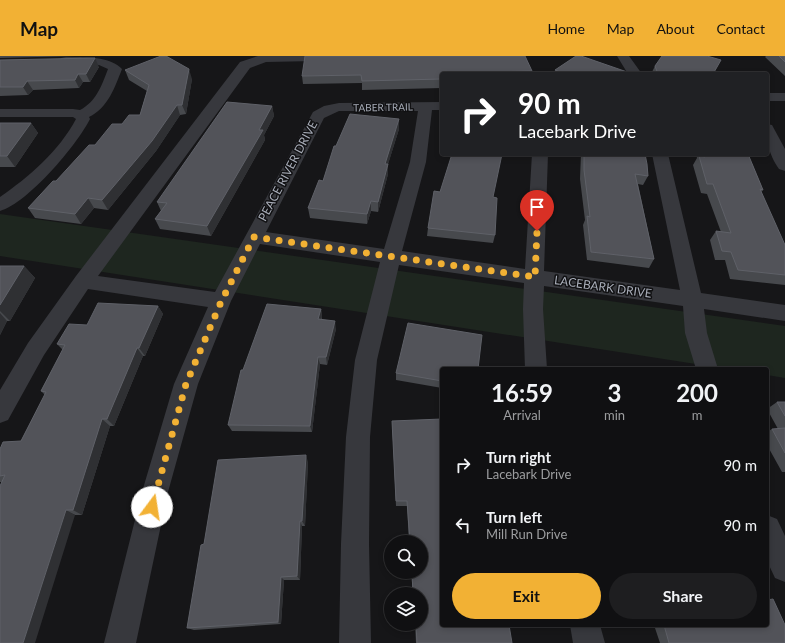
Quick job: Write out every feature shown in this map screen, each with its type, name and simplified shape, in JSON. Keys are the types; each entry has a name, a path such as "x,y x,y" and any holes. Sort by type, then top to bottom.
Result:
{"street":[{"path":"0,412 36,349 83,281 246,65 264,58 363,56"},
{"path":"623,56 634,72"},
{"path":"0,114 73,112 81,115 95,108 98,104 115,69 112,65 100,61 52,62"},
{"path":"769,97 785,97"},
{"path":"355,643 355,544 360,404 366,360 391,257 418,162 424,124 425,106"},
{"name":"TABER TRAIL","path":"324,111 339,108 440,106"},
{"name":"PEACE RIVER DRIVE","path":"120,643 155,492 186,384 221,302 318,115 324,111"},
{"path":"0,205 20,192 64,148 81,126 83,119 81,115"},
{"path":"769,132 783,158"},
{"path":"536,367 533,309 540,156"},
{"path":"660,156 692,299 696,333 706,367"},
{"name":"LACEBARK DRIVE","path":"254,237 785,313"},
{"path":"83,281 221,302"},
{"path":"769,533 785,568"},
{"path":"585,627 589,643"}],"shaded area":[{"path":"0,214 785,326 785,378 769,375 769,367 715,367 0,256"}],"building":[{"path":"161,56 166,56 189,69 182,105 177,105 152,141 102,200 88,198 75,214 28,208 53,181 56,181 89,145 95,145 112,124 122,124 129,115 140,115 149,85 125,70"},
{"path":"305,56 525,56 532,71 440,72 440,79 362,81 361,75 302,76"},
{"path":"576,56 581,56 627,72 560,72 555,70"},
{"path":"662,56 707,56 721,60 714,72 657,72 655,66"},
{"path":"779,56 785,56 785,62"},
{"path":"95,58 86,74 78,74 75,80 27,81 23,87 0,87 0,60"},
{"path":"227,102 272,106 259,130 263,130 207,226 155,219 167,203 157,202"},
{"path":"350,114 399,119 385,164 388,164 378,202 371,201 367,214 308,208 319,180 323,181 334,146 336,146"},
{"path":"0,123 31,123 7,156 0,156"},
{"path":"451,156 502,156 493,197 497,198 495,235 428,228 434,191 440,192"},
{"path":"584,156 645,156 648,176 635,174 654,259 591,252 587,216 590,217 584,170"},
{"path":"699,156 749,156 763,190 760,189 785,245 785,275 738,270 731,252 722,251 716,231 731,233 713,184 707,184"},
{"path":"0,266 24,266 0,305"},
{"path":"98,303 158,306 139,348 137,348 107,419 102,419 73,510 66,510 23,643 0,643 0,486 5,475 0,476 0,449 3,442 21,441 46,392 41,391 65,345 57,344 69,324 87,325"},
{"path":"267,304 321,309 318,319 335,321 326,357 318,357 310,426 228,425 241,370 243,370"},
{"path":"408,323 482,335 478,367 440,367 440,381 396,373"},
{"path":"777,402 785,402 785,416"},
{"path":"440,419 440,627 509,627 512,643 417,643 416,631 428,631 428,587 413,587 412,579 428,579 428,535 409,535 407,501 396,501 392,421"},
{"path":"785,428 785,453 772,429"},
{"path":"306,455 297,576 281,577 278,622 187,628 201,545 204,544 218,460"},
{"path":"773,599 785,625 785,643 669,643 665,627 769,627 769,600"}],"route":[{"path":"152,507 186,384 221,302 254,237 535,277 537,231"}]}
